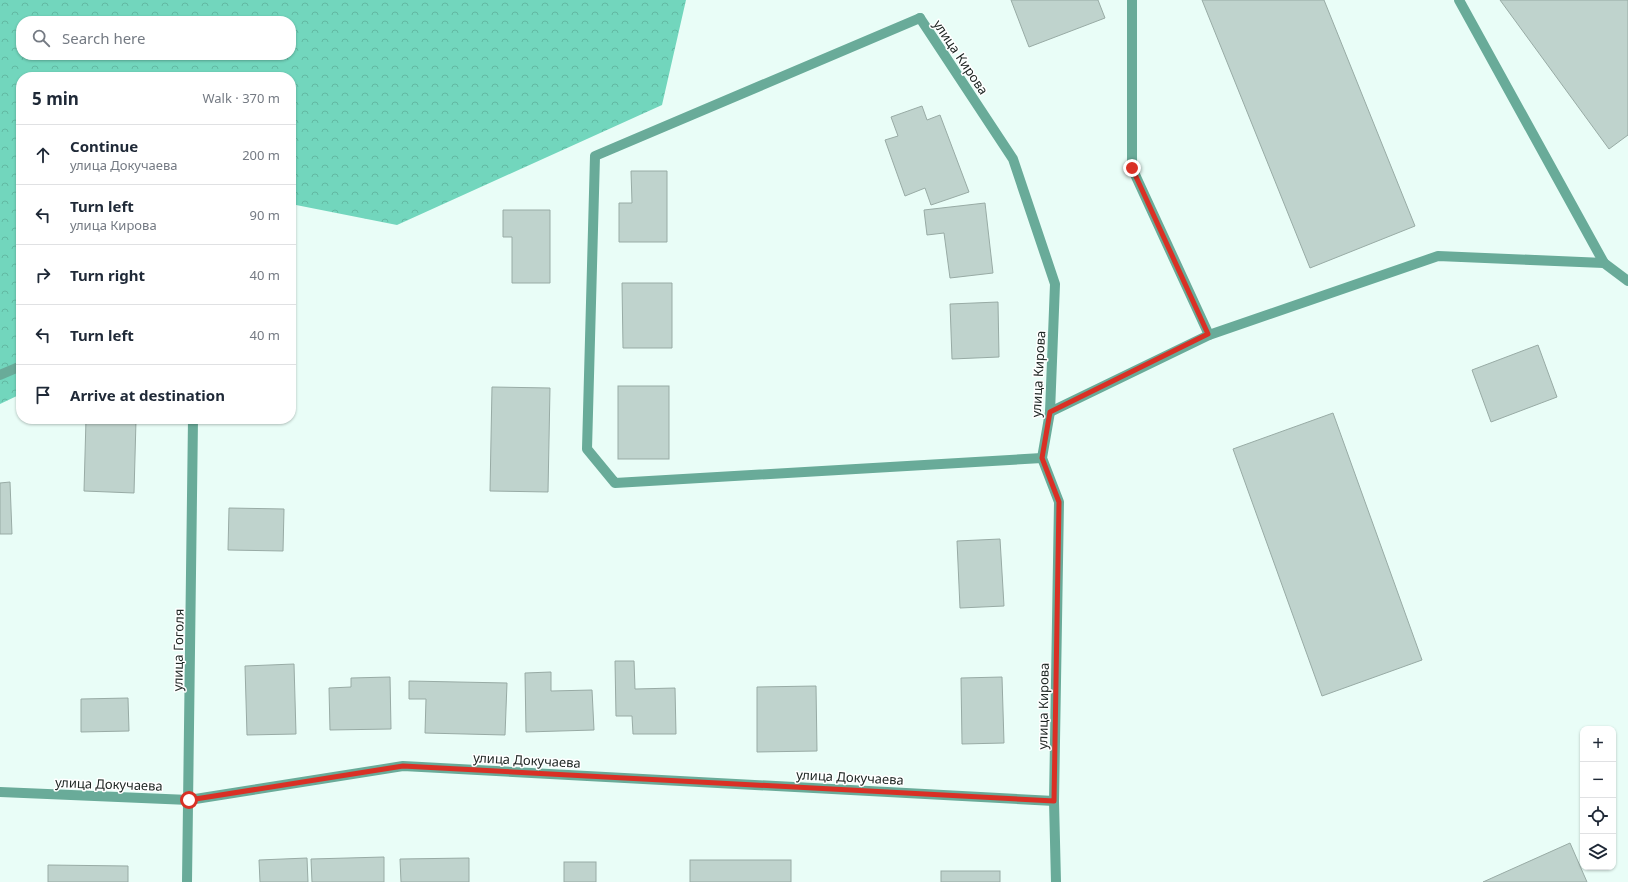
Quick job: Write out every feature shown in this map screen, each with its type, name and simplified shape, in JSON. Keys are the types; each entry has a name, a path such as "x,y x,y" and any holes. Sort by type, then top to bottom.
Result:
{"street":[{"path":"1132,0 1132,168 1208,334"},
{"path":"1459,0 1604,263 1628,281"},
{"name":"улица Кирова","path":"1042,458 615,483 587,449 595,156 920,18 1013,159 1055,284 1050,412 1042,458 1059,502 1054,801 1056,882"},
{"path":"1050,412 1208,334 1438,256 1604,263"},
{"path":"0,375 16,368"},
{"name":"улица Гоголя","path":"187,882 193,424"},
{"name":"улица Докучаева","path":"0,792 189,800 403,766 1054,801"}],"green space":[{"path":"0,0 686,0 662,105 397,225 296,205 296,72 16,72 16,396 0,404"}],"building":[{"path":"1011,0 1098,0 1105,18 1029,47"},
{"path":"1202,0 1324,0 1415,226 1310,268"},
{"path":"1500,0 1628,0 1628,135 1609,149"},
{"path":"922,106 927,120 940,115 969,192 931,205 925,188 905,196 885,140 898,136 891,117"},
{"path":"631,171 667,171 667,242 619,242 619,203 632,203"},
{"path":"985,203 993,273 950,278 944,233 927,235 924,210"},
{"path":"503,210 550,210 550,283 512,283 512,237 503,237"},
{"path":"622,283 672,283 672,348 623,348"},
{"path":"998,302 999,357 952,359 950,304"},
{"path":"1538,345 1557,397 1491,422 1472,370"},
{"path":"618,386 669,386 669,459 618,459"},
{"path":"492,387 550,388 548,492 490,491"},
{"path":"1333,413 1422,660 1322,696 1233,449"},
{"path":"86,424 136,424 134,493 84,491"},
{"path":"10,482 12,534 0,534 0,483"},
{"path":"229,508 284,509 283,551 228,550"},
{"path":"1000,539 1004,606 960,608 957,541"},
{"path":"615,661 634,661 635,689 675,688 676,734 633,734 632,716 616,716"},
{"path":"294,664 296,734 247,735 245,666"},
{"path":"551,672 551,691 592,690 594,730 526,732 525,673"},
{"path":"390,677 391,729 330,730 329,688 351,687 351,678"},
{"path":"1002,677 1004,743 962,744 961,678"},
{"path":"409,681 507,683 505,735 425,733 426,699 409,699"},
{"path":"816,686 817,751 757,752 757,687"},
{"path":"128,698 129,731 81,732 81,699"},
{"path":"1570,843 1580,866 1580,870 1582,870 1587,882 1483,882"},
{"path":"384,857 384,882 312,882 311,859"},
{"path":"307,858 308,882 260,882 259,860"},
{"path":"469,858 469,882 401,882 400,859"},
{"path":"690,860 791,860 791,882 690,882"},
{"path":"564,862 596,862 596,882 564,882"},
{"path":"48,865 128,866 128,882 48,882"},
{"path":"941,871 1000,871 1000,882 941,882"}],"route":[{"path":"189,800 403,766 1054,801 1059,502 1042,458 1050,412 1208,334 1132,168"}]}
